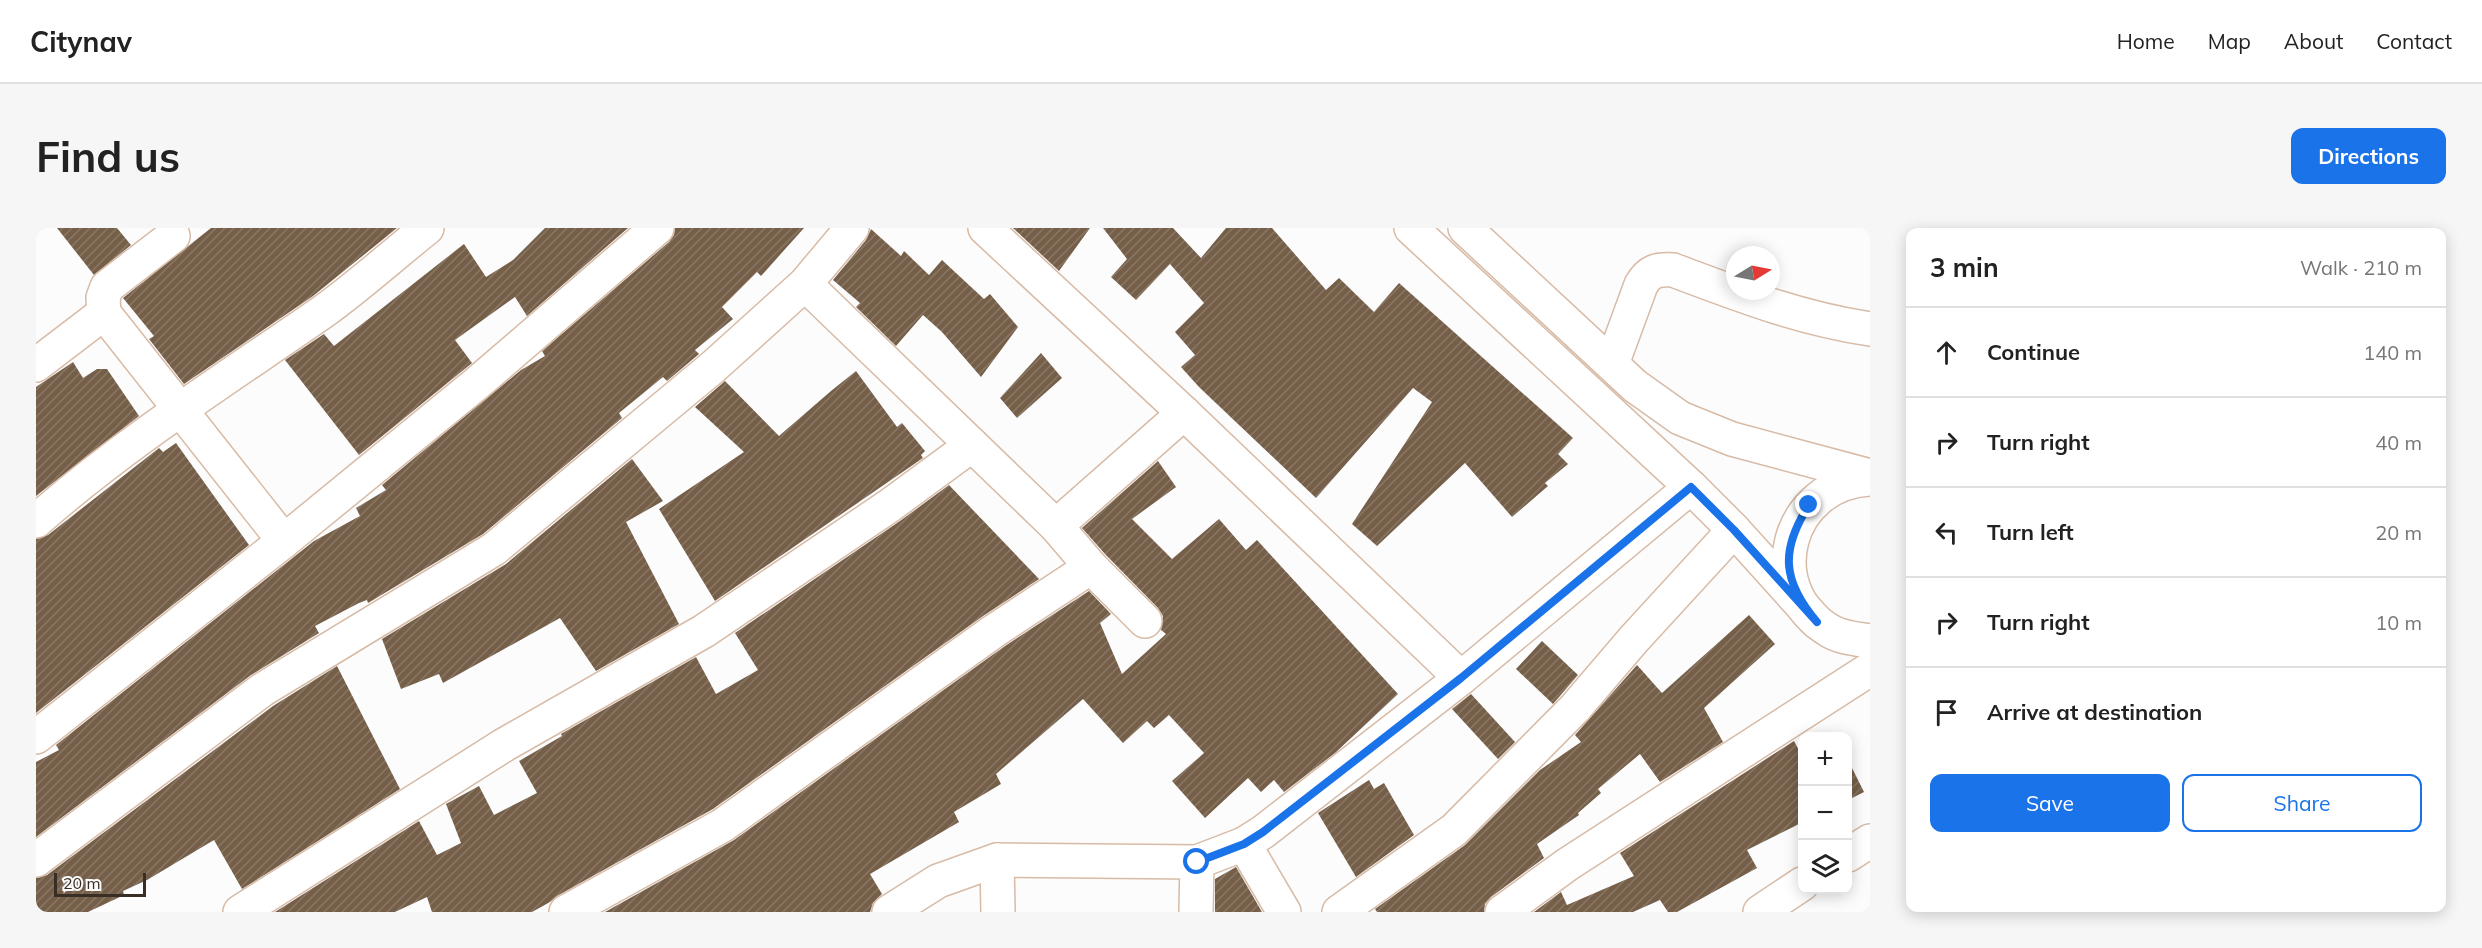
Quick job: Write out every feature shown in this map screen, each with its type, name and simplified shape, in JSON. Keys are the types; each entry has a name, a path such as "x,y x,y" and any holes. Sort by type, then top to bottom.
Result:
{"street":[{"path":"36,521 178,409 326,309 392,238 427,228"},
{"path":"36,737 284,541 476,384 657,228"},
{"path":"36,860 262,690 494,549 713,367 805,284 852,228"},
{"path":"985,228 1184,412 1461,678"},
{"path":"1411,228 1691,487 1734,530 1817,622 1831,632 1863,647"},
{"path":"1465,228 1635,386 1680,418 1732,439 1870,477"},
{"path":"174,231 107,287 104,313 284,541"},
{"path":"1612,364 1641,285 1646,275 1658,269 1673,270 1786,312 1829,323 1870,329"},
{"path":"805,284 1056,526 1091,567 1145,621"},
{"path":"36,365 104,313"},
{"path":"1056,526 1184,412"},
{"path":"240,912 504,745 704,631 889,506 972,445"},
{"path":"1817,622 1800,602 1791,578 1789,552 1795,527 1809,505 1829,489 1853,479 1870,477"},
{"path":"889,912 938,881 997,860 1197,862 1244,844 1461,678 1691,487"},
{"path":"1339,912 1454,830 1575,708 1634,639 1734,530"},
{"path":"566,912 723,825 994,631 1091,567"},
{"path":"1502,912 1568,864 1870,669"},
{"path":"1852,852 1870,841"},
{"path":"1244,844 1284,912"},
{"path":"997,860 998,912"},
{"path":"1196,912 1197,862"},
{"path":"1760,912 1798,887"}],"building":[{"path":"57,228 117,228 131,245 94,275"},
{"path":"211,228 397,228 313,296 184,384 149,339 154,336 123,298"},
{"path":"545,228 628,228 527,316 515,297 455,340 472,363 359,455 285,360 324,334 334,346 464,244 486,277 513,260"},
{"path":"675,228 804,228 761,276 757,272 722,307 733,319 695,350 699,354 667,381 663,377 619,413 622,418 483,534 368,603 367,600 359,603 315,626 319,633 251,675 36,837 36,762 59,750 56,745 314,541 360,516 356,508 386,490 382,485 521,370 545,356 542,351 669,242 674,235"},
{"path":"1013,228 1090,228 1059,271"},
{"path":"1103,228 1173,228 1201,258 1226,228 1272,228 1326,290 1339,278 1374,312 1399,283 1573,438 1558,454 1568,464 1545,483 1548,486 1512,517 1465,463 1377,546 1352,524 1432,402 1413,388 1316,498 1199,387 1181,367 1195,355 1175,332 1204,303 1170,264 1136,300 1111,277 1127,259"},
{"path":"871,229 901,256 904,251 929,275 942,260 984,299 990,294 1018,327 981,377 942,332 923,315 896,346 856,307 860,303 833,280 866,240"},
{"path":"1041,353 1062,378 1017,418 1000,398"},
{"path":"73,362 83,378 97,369 107,369 139,416 36,496 36,387"},
{"path":"856,371 897,427 902,423 925,451 921,455 923,458 715,601 659,509 744,452 695,407 725,381 779,436"},
{"path":"176,443 249,545 36,713 36,539 48,535 159,448 163,452"},
{"path":"632,459 663,501 626,522 679,624 596,671 560,618 443,683 439,674 401,689 382,639 506,564"},
{"path":"1158,461 1176,487 1132,519 1172,559 1219,519 1246,550 1257,540 1398,694 1335,753 1284,792 1274,780 1261,792 1248,778 1205,818 1172,781 1204,753 1169,715 1154,728 1147,721 1123,743 1083,699 996,774 1001,784 954,812 959,822 870,874 882,894 873,903 870,912 605,912 734,840 1005,646 1089,591 1111,614 1100,623 1122,674 1166,634 1161,630 1163,616 1082,528"},
{"path":"949,485 1039,579 983,616 713,809 532,912 432,912 427,897 395,912 275,912 419,821 437,855 461,843 446,804 479,786 494,815 537,793 519,761 562,736 561,734 696,657 716,694 758,670 735,633"},
{"path":"1749,615 1775,644 1704,708 1723,742 1660,782 1640,754 1598,789 1601,793 1578,813 1579,815 1537,844 1544,858 1491,897 1485,904 1484,912 1377,912 1375,909 1465,845 1540,770 1581,742 1575,735 1637,665 1662,693"},
{"path":"1542,641 1578,675 1553,704 1516,669"},
{"path":"337,666 400,789 242,889 214,840 147,880 123,891 124,895 88,912 36,912 36,878 47,875 273,706"},
{"path":"1471,694 1515,742 1498,759 1452,709"},
{"path":"1794,741 1798,749 1798,824 1747,850 1757,868 1677,912 1668,912 1660,900 1633,912 1534,912 1561,892 1567,905 1634,876 1620,853"},
{"path":"1852,768 1864,792 1852,798"},
{"path":"1369,780 1374,789 1384,783 1414,835 1356,877 1318,813"},
{"path":"1236,867 1262,912 1215,912 1215,879"}],"route":[{"path":"1197,862 1244,844 1263,832 1461,678 1691,487 1734,530 1817,622 1800,602 1791,578 1789,552 1795,527 1809,505"}]}
